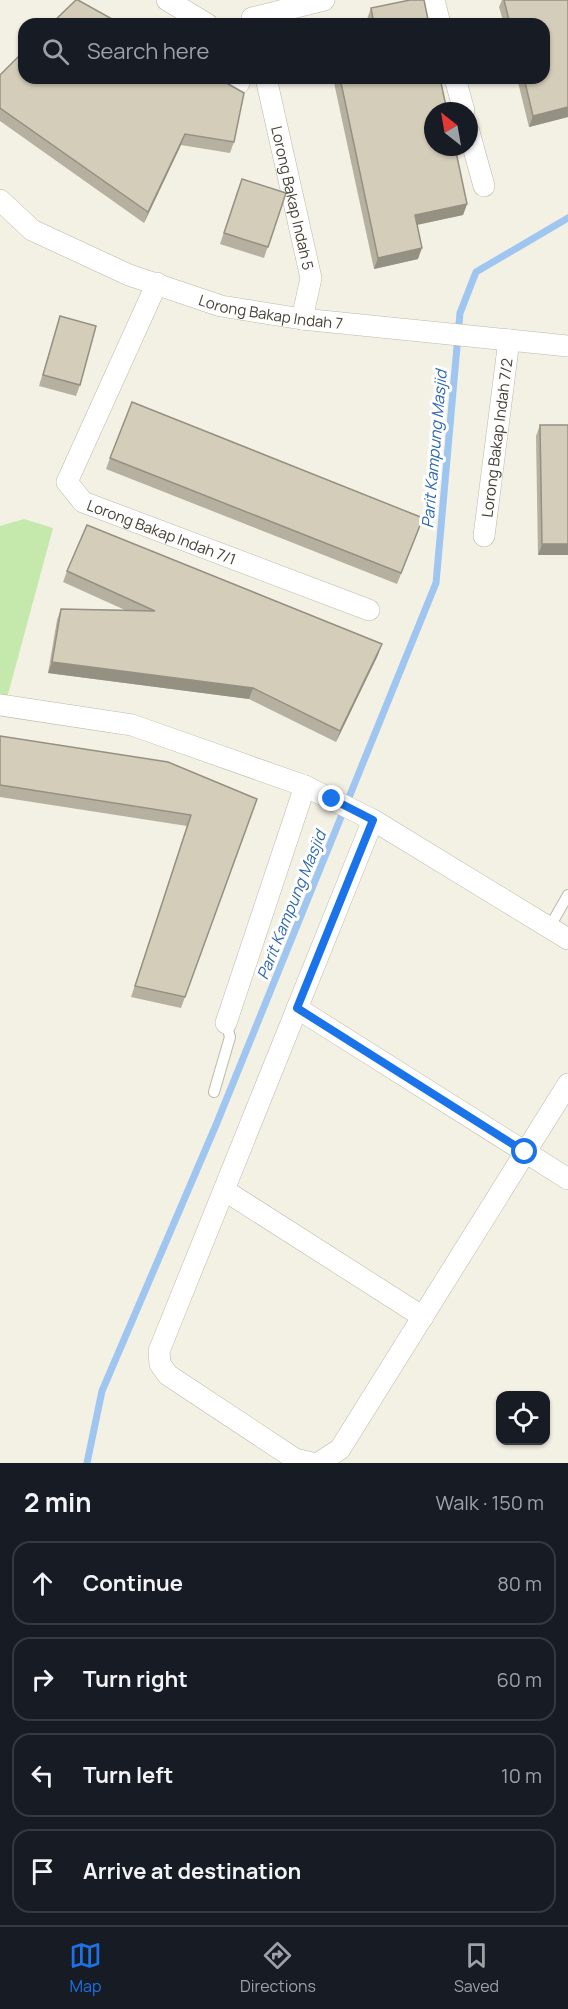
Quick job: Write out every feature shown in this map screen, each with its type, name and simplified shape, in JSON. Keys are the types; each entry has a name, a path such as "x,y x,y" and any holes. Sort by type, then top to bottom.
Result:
{"street":[{"path":"167,0 197,18"},
{"path":"251,14 324,0"},
{"path":"434,0 438,18"},
{"name":"Lorong Bakap Indah 5","path":"267,84 311,278 302,320"},
{"path":"457,84 462,102"},
{"path":"475,156 483,186"},
{"name":"Lorong Bakap Indah 7","path":"0,200 32,230 129,275 221,306 302,320 568,346"},
{"name":"Lorong Bakap Indah 7/1","path":"157,283 67,482 83,502 369,610"},
{"name":"Lorong Bakap Indah 7/2","path":"484,536 509,340"},
{"path":"0,705 132,725 305,786 366,816 568,939"},
{"path":"226,1023 305,786"},
{"path":"312,1463 295,1459 168,1375 160,1364 159,1352 297,1008 366,816"},
{"path":"297,1008 568,1179"},
{"path":"319,1463 340,1449 568,1084"},
{"path":"224,1190 423,1317"}],"lane":[{"path":"549,928 568,895"},
{"path":"214,1092 230,1037 226,1023"}],"green space":[{"path":"24,519 53,528 7,698 0,697 0,526"}],"building":[{"path":"78,0 110,18 57,18"},
{"path":"410,0 424,0 428,18 373,18 371,8"},
{"path":"504,0 568,0 568,107 533,116 525,84 550,84 550,18 508,18"},
{"path":"18,57 18,84 228,84 244,93 234,142 185,134 148,212 0,108 0,75"},
{"path":"341,84 441,84 445,102 424,102 424,156 457,156 467,204 415,215 422,248 378,258"},
{"path":"242,179 286,193 268,247 224,233"},
{"path":"60,316 96,326 80,385 43,375"},
{"path":"132,402 423,518 401,573 110,458"},
{"path":"540,425 568,425 568,544 542,544"},
{"path":"87,525 382,644 340,731 253,688 52,662 61,609 155,611 67,571"},
{"path":"0,736 168,762 257,799 185,997 135,986 191,815 0,785"}],"waterway":[{"name":"Parit Kampung Masjid","path":"87,1463 102,1391 216,1125 436,583 460,313 476,272 568,218"}],"route":[{"path":"332,799 373,820 297,1008 525,1152"}]}
